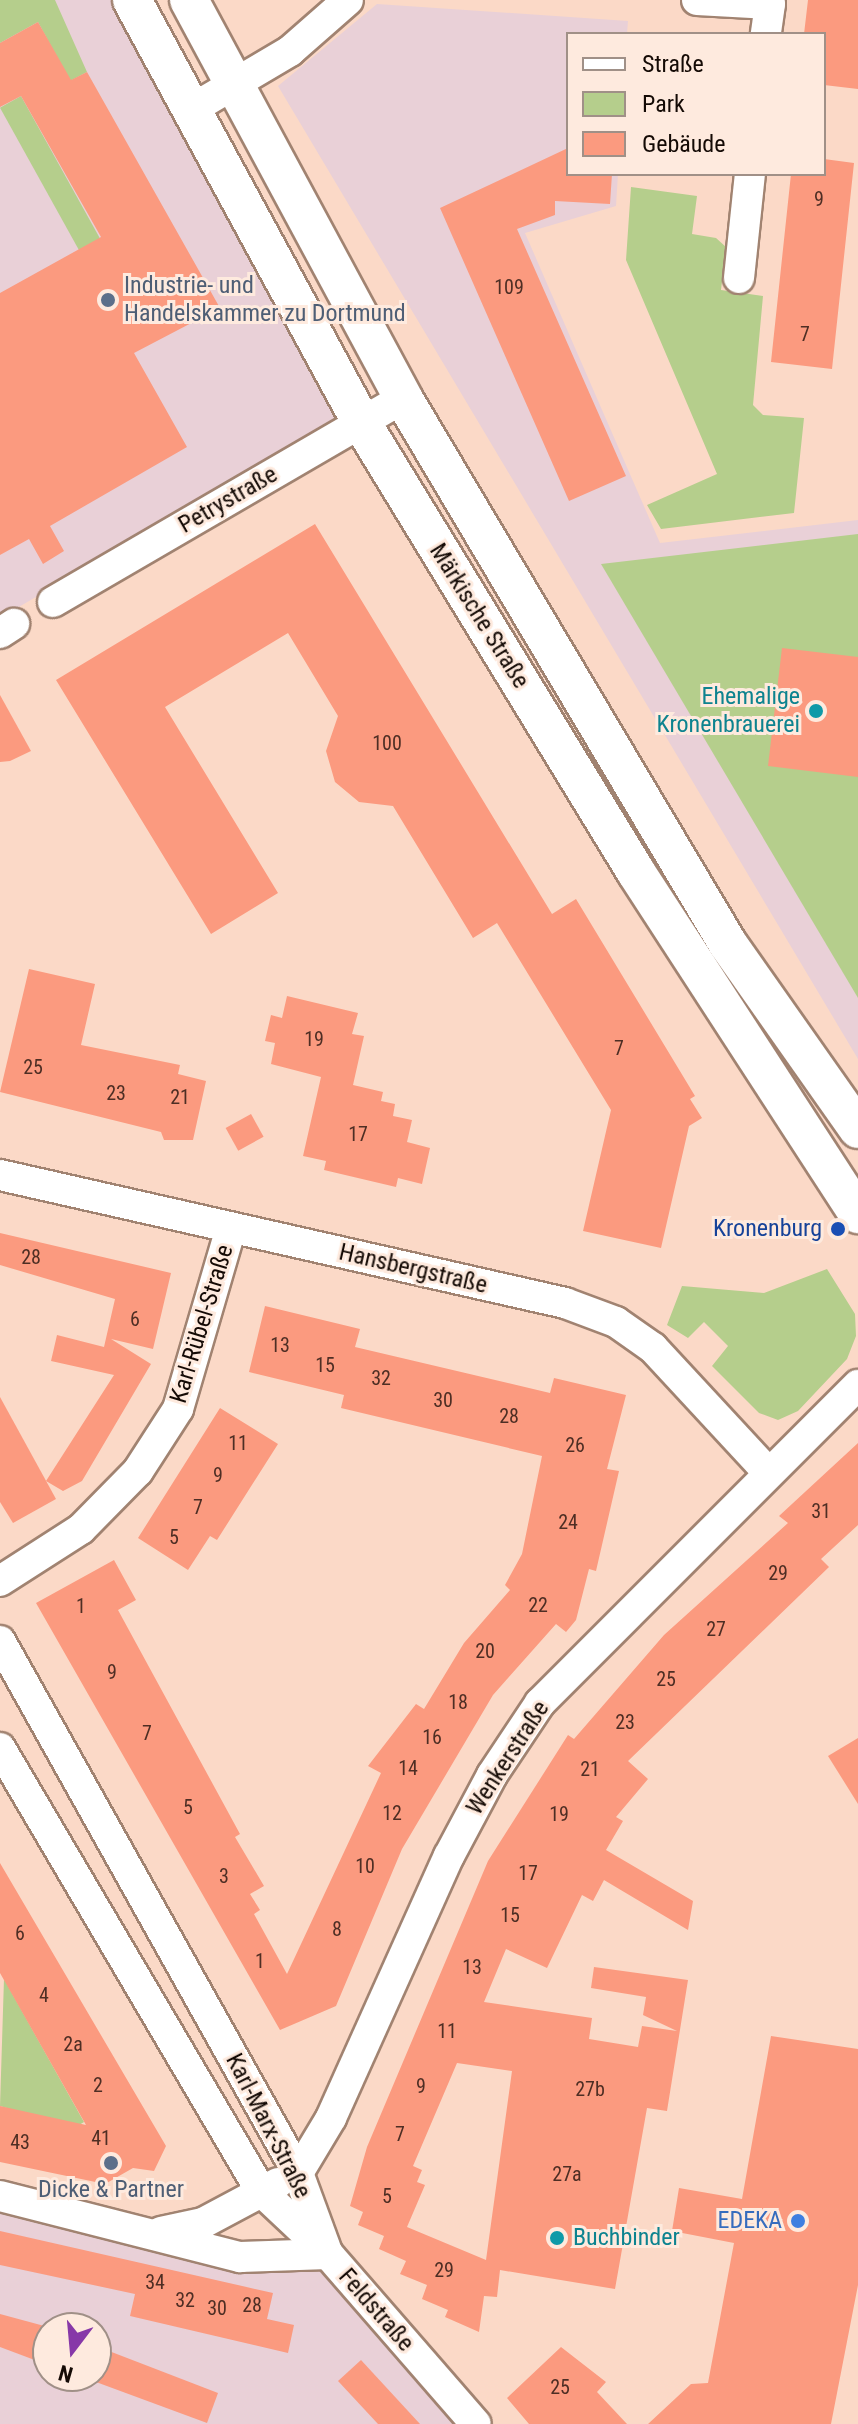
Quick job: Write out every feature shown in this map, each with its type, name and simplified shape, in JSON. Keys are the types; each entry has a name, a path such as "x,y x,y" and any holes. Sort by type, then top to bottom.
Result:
{"main road":[{"name":"Märkische Straße","path":"132,0 361,422 636,872 858,1214"},
{"name":"Märkische Straße","path":"189,0 403,398 728,944 858,1129"}],"street":[{"path":"192,109 235,86 329,22 348,0"},
{"path":"697,0 770,2 766,32"},
{"path":"739,278 750,176"},
{"name":"Petrystraße","path":"53,602 403,398"},
{"name":"Hansbergstraße","path":"0,1175 565,1303 616,1322 653,1348 767,1471"},
{"name":"Karl-Rübel-Straße","path":"0,1581 81,1529 138,1471 178,1409 231,1228"},
{"name":"Wenkerstraße","path":"298,2173 331,2118 492,1775 540,1703 767,1471 858,1385"},
{"name":"Karl-Marx-Straße","path":"0,1641 298,2173 328,2254"},
{"name":"Karl-Marx-Straße","path":"0,1748 261,2191 328,2254"},
{"name":"Feldstraße","path":"158,2232 203,2223 298,2173"},
{"name":"Feldstraße","path":"0,2196 158,2232 240,2257 328,2254 476,2424"}],"shaded area":[{"path":"0,0 117,0 342,418 0,618"},
{"path":"377,4 628,21 627,32 566,32 566,176 618,176 616,206 525,233 660,543 858,520 858,1059 278,86"},
{"path":"0,2209 323,2260 462,2424 0,2424"}],"green space":[{"path":"0,0 55,0 87,72 70,81 38,22 0,43"},
{"path":"21,96 111,259 90,270 0,108"},
{"path":"631,187 697,196 692,234 716,238 726,247 721,290 763,296 753,405 763,415 804,418 794,513 661,529 647,505 717,474 626,260"},
{"name":"Ehemalige Kronenbrauerei","path":"858,534 858,998 601,564"},
{"path":"827,1269 855,1314 856,1336 847,1359 798,1411 778,1420 759,1413 712,1366 728,1346 704,1322 688,1338 667,1325 682,1286 764,1293"},
{"path":"4,1979 84,2122 74,2128 0,2106"}],"building":[{"path":"808,0 858,0 858,89 826,85 826,32 804,32"},
{"name":"Industrie- und Handelskammer zu Dortmund","path":"38,22 71,80 87,72 220,308 134,353 187,447 50,526 64,551 43,564 29,539 0,555 0,293 101,237 21,96 0,107 0,43"},
{"path":"566,149 566,176 612,176 610,204 555,201 555,215 517,229 626,476 569,501 440,208"},
{"path":"826,159 854,163 832,369 771,362 791,176 826,176"},
{"path":"315,524 552,914 576,899 695,1096 690,1099 702,1118 689,1126 661,1248 583,1231 611,1110 497,923 473,938 393,806 359,802 335,782 326,751 338,716 288,633 165,707 278,893 211,934 56,680"},
{"name":"Ehemalige Kronenbrauerei","path":"782,648 858,657 858,777 768,766"},
{"path":"0,695 31,751 10,761 0,762"},
{"path":"29,969 95,984 81,1045 180,1065 178,1074 206,1081 193,1140 164,1140 161,1132 0,1092"},
{"path":"287,996 358,1013 352,1034 364,1036 353,1085 383,1092 381,1101 395,1104 393,1116 412,1120 407,1142 430,1148 422,1184 398,1178 396,1187 324,1170 326,1161 303,1156 321,1077 271,1064 275,1043 265,1041 271,1015 282,1018"},
{"path":"251,1114 264,1137 238,1151 226,1128"},
{"path":"0,1233 171,1273 153,1349 111,1339 151,1364 82,1481 63,1491 46,1481 114,1375 51,1361 57,1335 104,1347 115,1299 0,1265"},
{"path":"265,1306 360,1329 355,1347 550,1393 554,1378 626,1395 607,1469 619,1471 596,1571 589,1569 576,1620 566,1632 556,1624 493,1695 402,1849 336,2006 280,2030 36,1603 114,1560 136,1600 118,1610 240,1834 235,1837 264,1886 250,1894 260,1910 254,1914 287,1974 381,1773 368,1766 416,1704 424,1709 464,1643 510,1590 505,1585 522,1554 542,1456 341,1408 344,1395 249,1372"},
{"path":"0,1397 56,1499 13,1523 0,1502"},
{"path":"220,1408 278,1444 217,1540 210,1536 188,1570 138,1538"},
{"path":"858,1443 858,1525 821,1559 829,1567 628,1761 648,1779 616,1817 623,1821 606,1850 693,1901 688,1930 604,1880 593,1901 582,1895 547,1968 506,1949 484,2002 592,2018 589,2039 638,2047 642,2026 677,2031 643,2015 646,1997 591,1988 594,1967 688,1980 667,2111 647,2108 615,2289 500,2270 497,2297 484,2296 479,2332 445,2317 448,2310 422,2299 427,2285 400,2274 406,2261 379,2249 384,2236 358,2225 363,2212 350,2206 367,2147 488,1861 568,1735 574,1739 664,1635 788,1523 779,1516","holes":["457,2063 512,2071 486,2260 407,2227 425,2185 417,2182 422,2170 413,2166"]},
{"path":"858,1738 858,1804 828,1756"},
{"path":"0,1863 166,2146 154,2171 133,2168 105,2184 0,2162 0,2106 86,2125 0,1973"},
{"name":"EDEKA","path":"771,2036 858,2049 858,2285 831,2424 648,2424 691,2384 708,2383 734,2243 672,2231 679,2188 742,2199"},
{"path":"0,2231 273,2293 267,2319 294,2325 288,2353 130,2316 135,2294 0,2265"},
{"path":"0,2314 32,2323 32,2359 0,2347"},
{"path":"561,2347 606,2382 597,2392 627,2424 529,2424 507,2398"},
{"path":"112,2352 218,2393 207,2423 112,2388"},
{"path":"361,2360 420,2424 378,2424 338,2381"}],"place":[{"name":"Industrie- und Handelskammer zu Dortmund","path":"108,300"},
{"name":"Ehemalige Kronenbrauerei","path":"816,711"},
{"name":"Kronenburg","path":"838,1229"},
{"name":"Dicke & Partner","path":"111,2163"},
{"name":"EDEKA","path":"798,2221"},
{"name":"Buchbinder","path":"557,2238"}]}
